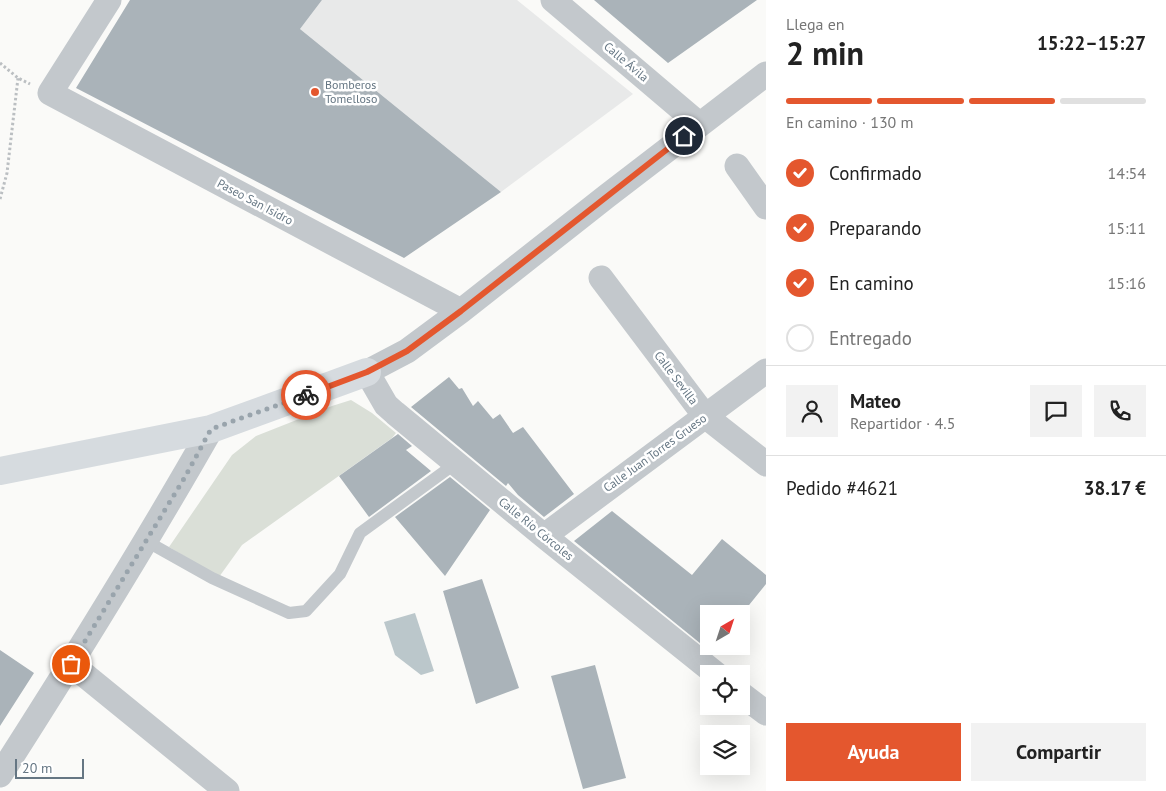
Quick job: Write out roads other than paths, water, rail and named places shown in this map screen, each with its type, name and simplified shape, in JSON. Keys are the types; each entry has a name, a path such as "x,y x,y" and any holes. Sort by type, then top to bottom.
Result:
{"main road":[{"path":"0,471 211,429 367,372"}],"street":[{"name":"Paseo San Isidro","path":"109,0 50,93 461,311"},
{"name":"Calle Ávila","path":"553,0 699,124"},
{"path":"367,372 407,351 461,311 699,124 766,74"},
{"path":"737,166 766,207"},
{"name":"Calle Sevilla","path":"601,278 705,416 766,464"},
{"name":"Calle Juan Torres Grueso","path":"544,536 766,371"},
{"name":"Calle Río Córcoles","path":"367,372 386,405 544,536 705,665"},
{"path":"0,775 71,664 185,477 211,429"},
{"path":"71,664 227,791"},
{"path":"750,701 766,713"}],"lane":[{"path":"146,541 212,578 290,613 306,611 340,574 360,533 456,463"}],"place":[{"name":"Bomberos Tomelloso","path":"315,92"}]}
